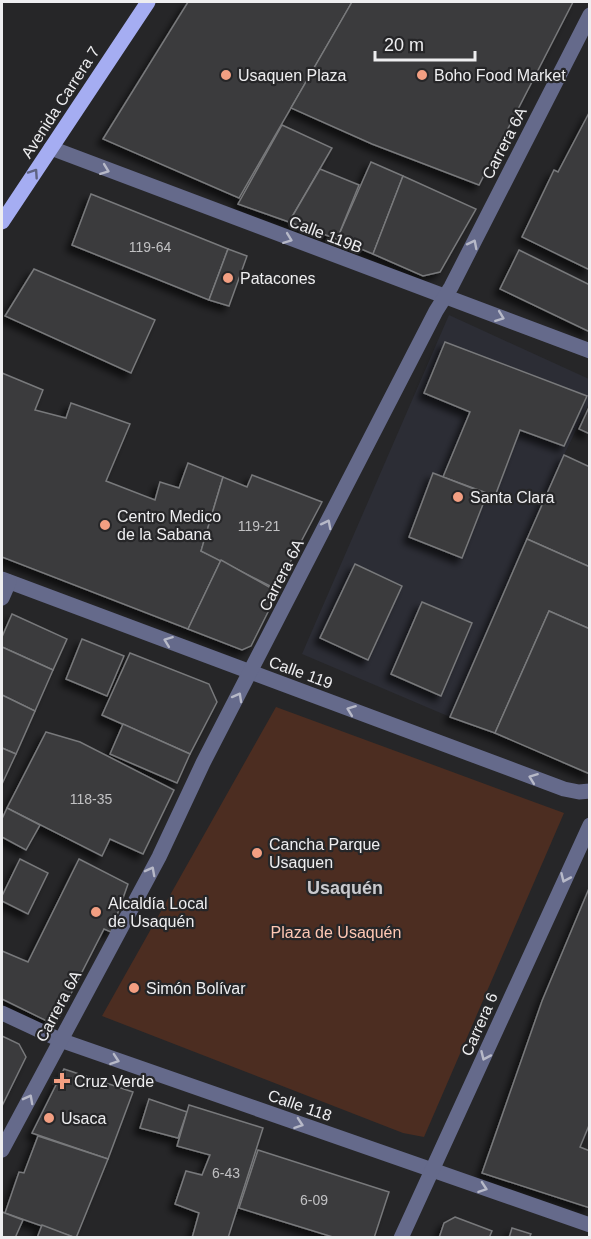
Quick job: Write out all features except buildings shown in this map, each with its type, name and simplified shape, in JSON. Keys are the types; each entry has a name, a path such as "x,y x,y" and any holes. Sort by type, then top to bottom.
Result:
{"main road":[{"name":"Avenida Carrera 7","path":"2,222 148,2"}],"street":[{"name":"Carrera 6A","path":"2,1150 159,857 203,763 252,673 430,321 446,296 590,15"},
{"name":"Calle 119B","path":"51,148 399,281 446,296 590,351"},
{"name":"Calle 119","path":"5,580 564,789 579,792 590,791"},
{"path":"2,598 5,580"},
{"name":"Carrera 6","path":"401,1238 590,825"},
{"name":"Calle 118","path":"2,1013 60,1040 590,1225"}],"shaded area":[{"name":"Santa Clara","path":"449,315 589,379 589,403 564,455 450,717 302,654"}],"green space":[{"name":"Plaza de Usaquén","path":"276,707 564,813 424,1137 403,1133 102,1016"}],"place":[{"name":"Usaquen Plaza","path":"226,75"},
{"name":"Boho Food Market","path":"422,75"},
{"name":"Patacones","path":"228,278"},
{"name":"Santa Clara","path":"458,497"},
{"name":"Centro Medico de la Sabana","path":"105,525"},
{"name":"Cancha Parque Usaquen","path":"257,853"},
{"name":"Alcaldía Local de Usaquén","path":"96,912"},
{"name":"Simón Bolívar","path":"134,988"},
{"name":"Cruz Verde","path":"62,1081"},
{"name":"Usaca","path":"49,1118"}],"district":[{"name":"Usaquén","path":"345,888"}]}
